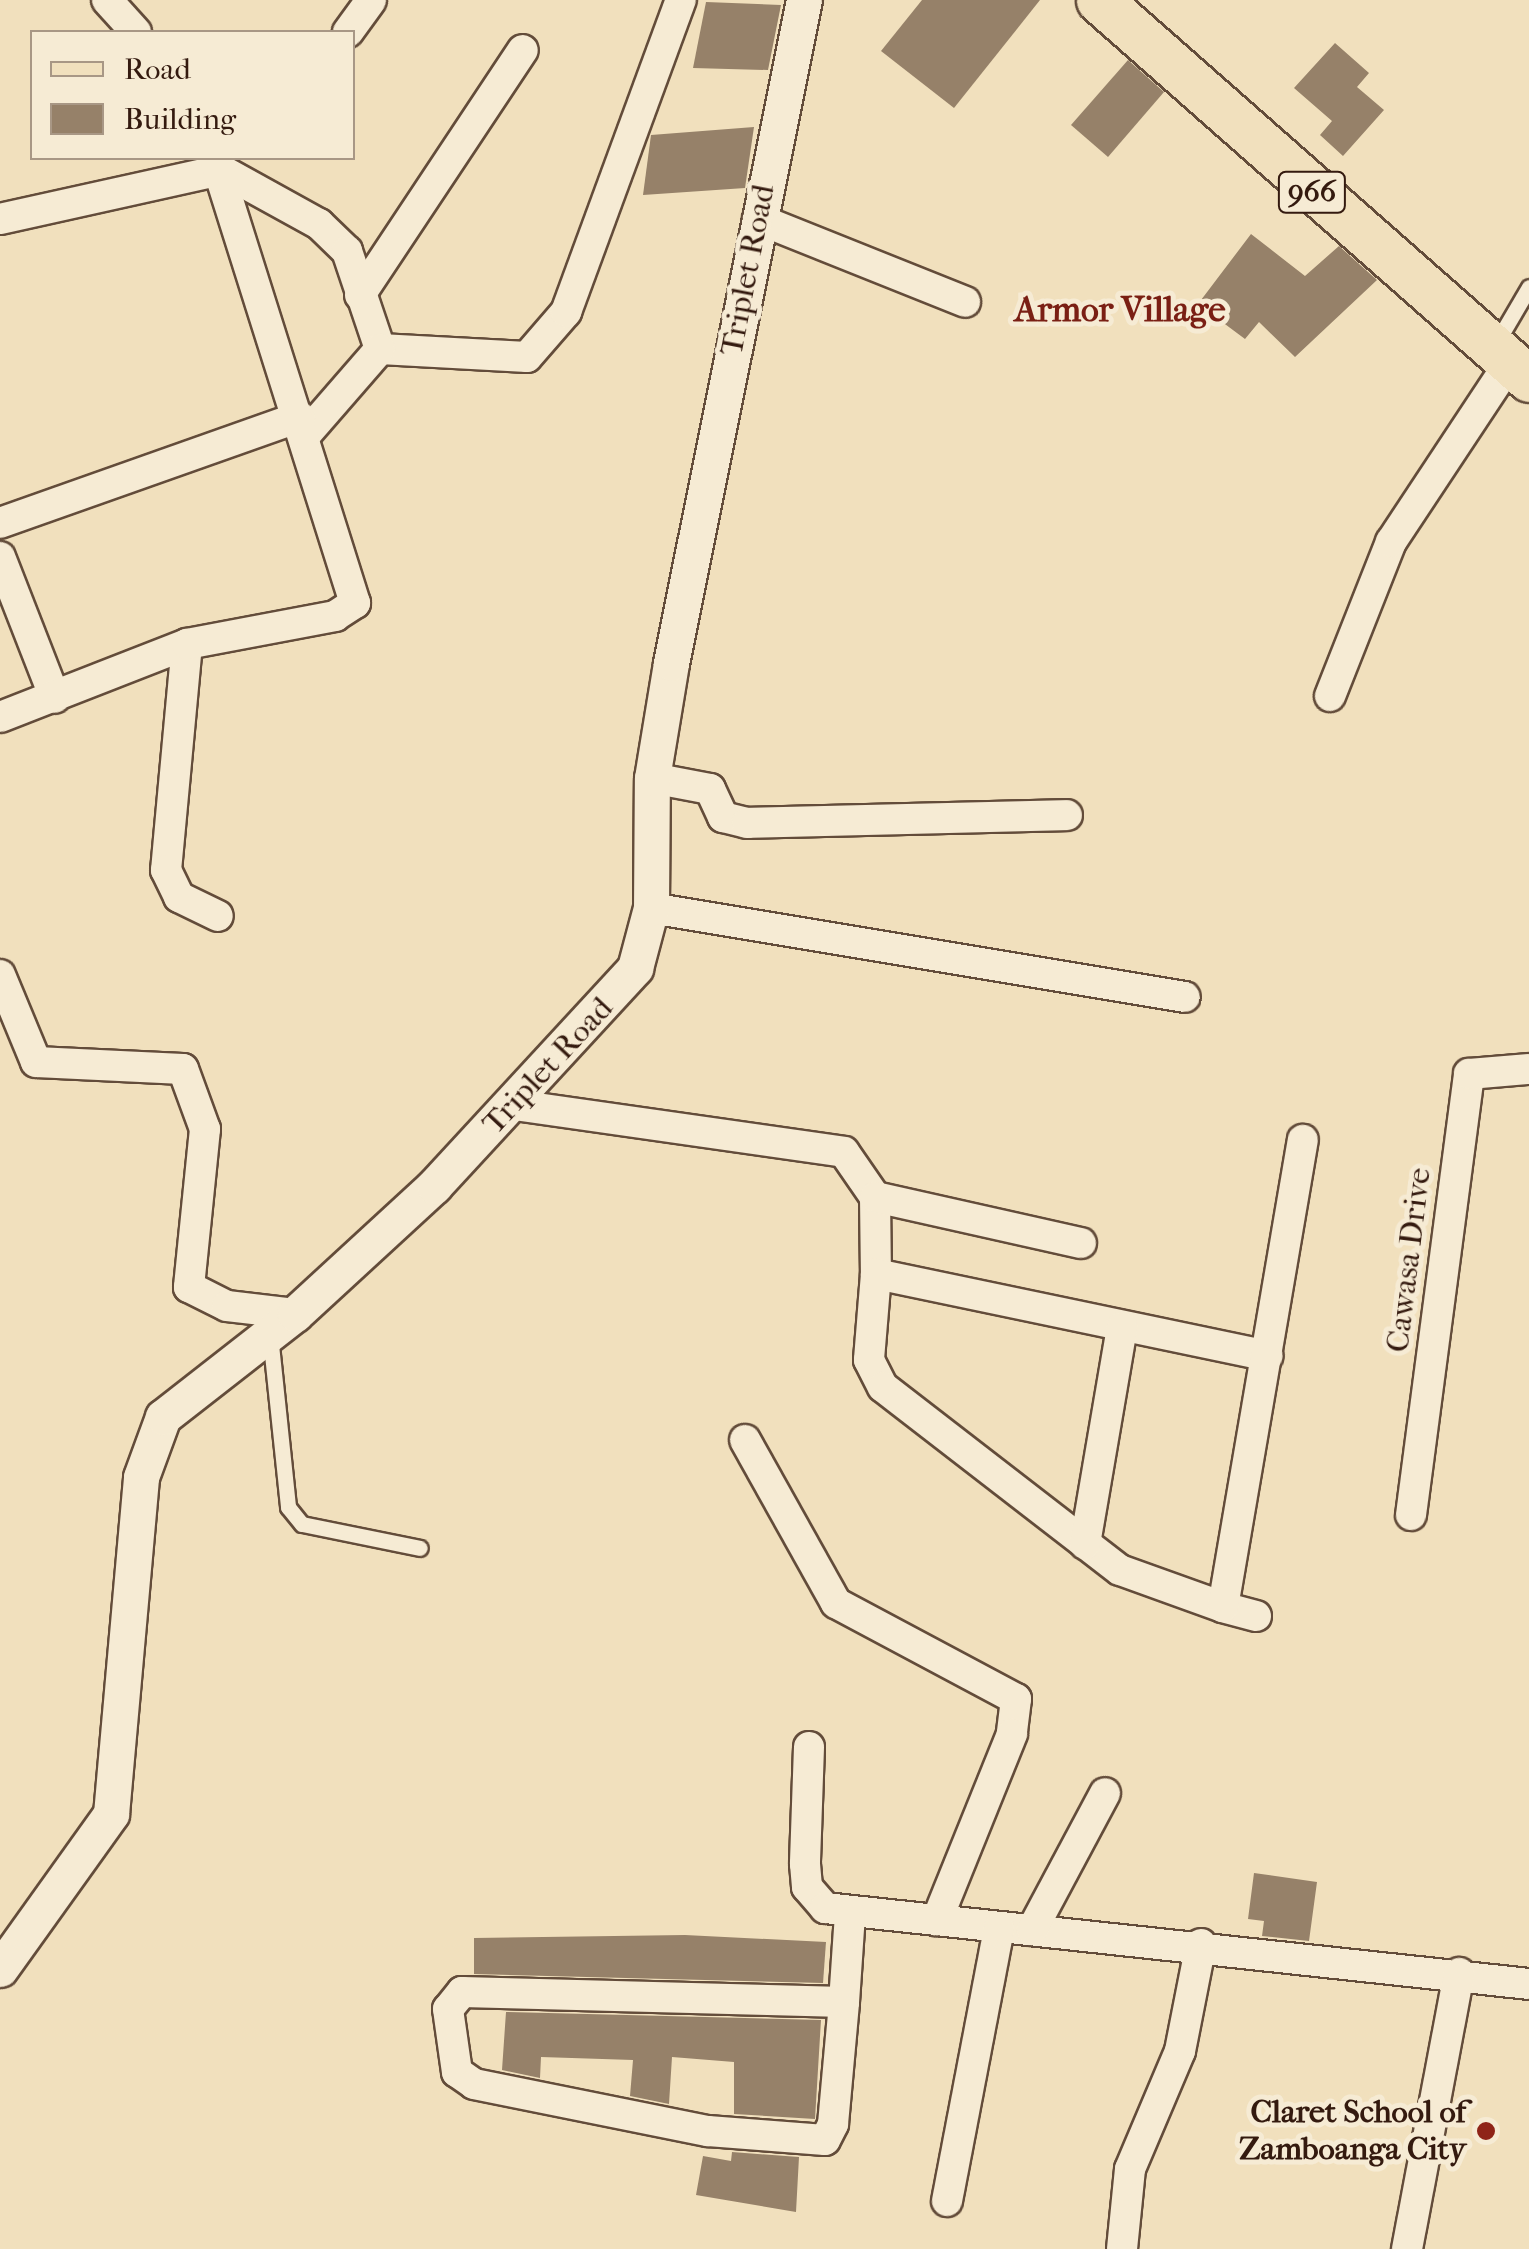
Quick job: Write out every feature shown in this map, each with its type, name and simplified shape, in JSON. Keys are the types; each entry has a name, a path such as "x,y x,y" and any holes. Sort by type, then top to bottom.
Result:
{"main road":[{"name":"966","path":"1099,0 1511,363"}],"street":[{"path":"107,0 134,30"},
{"path":"349,30 371,0"},
{"path":"380,349 509,361 556,333 681,0"},
{"name":"Triplet Road","path":"0,1968 110,1814 148,1445 163,1417 283,1324 514,1105 635,968 652,908 652,778 758,219 804,0"},
{"path":"360,295 524,50"},
{"path":"0,219 234,166 336,240 380,349"},
{"path":"0,716 188,644 335,616 355,603 234,166"},
{"path":"758,219 965,302"},
{"path":"0,523 304,425 380,349"},
{"path":"1330,696 1391,542 1511,363"},
{"path":"0,557 55,698"},
{"path":"188,644 166,870 179,897 218,916"},
{"path":"652,778 710,788 724,817 747,822 1067,815"},
{"path":"652,908 1185,997"},
{"path":"0,976 36,1062 182,1069 205,1129 189,1287 227,1306 283,1324"},
{"name":"Cawasa Drive","path":"1411,1515 1469,1074 1529,1069"},
{"path":"514,1105 844,1152 874,1197 876,1274 869,1360 884,1387 1085,1544 1142,1582 1256,1616"},
{"path":"1223,1606 1303,1140"},
{"path":"874,1197 1081,1243"},
{"path":"876,1274 1267,1356"},
{"path":"1085,1544 1122,1328"},
{"path":"745,1440 836,1603 1016,1699 1012,1734 937,1920"},
{"path":"809,1747 807,1887 826,1908 850,1914 1201,1944 1529,1984"},
{"path":"1032,1930 1105,1792"},
{"path":"844,2002 462,1992 448,2008 457,2072 474,2084 812,2142 832,2124 844,2002 850,1914"},
{"path":"947,2201 999,1928"},
{"path":"1122,2249 1130,2169 1176,2064 1201,1944"},
{"path":"1406,2249 1459,1973"}],"lane":[{"path":"1511,363 1529,287"},
{"path":"283,1324 288,1507 302,1524 420,1548"}],"building":[{"path":"922,0 1040,0 954,108 881,51"},
{"path":"706,2 781,5 768,70 693,68"},
{"path":"1335,43 1369,73 1357,87 1384,110 1343,156 1320,135 1332,121 1294,88"},
{"path":"1128,60 1164,92 1108,157 1071,125"},
{"path":"754,127 745,188 643,195 651,135"},
{"path":"1251,234 1305,276 1339,246 1377,280 1295,357 1259,322 1245,339 1198,304"},
{"path":"1254,1873 1317,1882 1309,1941 1262,1936 1264,1921 1248,1919"},
{"path":"685,1935 826,1942 823,1983 474,1974 474,1938"},
{"path":"506,2012 821,2020 815,2119 734,2114 734,2062 672,2057 669,2104 630,2096 633,2060 541,2057 540,2078 502,2070"},
{"path":"732,2152 799,2157 796,2212 696,2195 703,2156 731,2161"}],"place":[{"name":"Claret School of Zamboanga City","path":"1486,2131"}],"district":[{"name":"Armor Village","path":"1120,310"}]}
